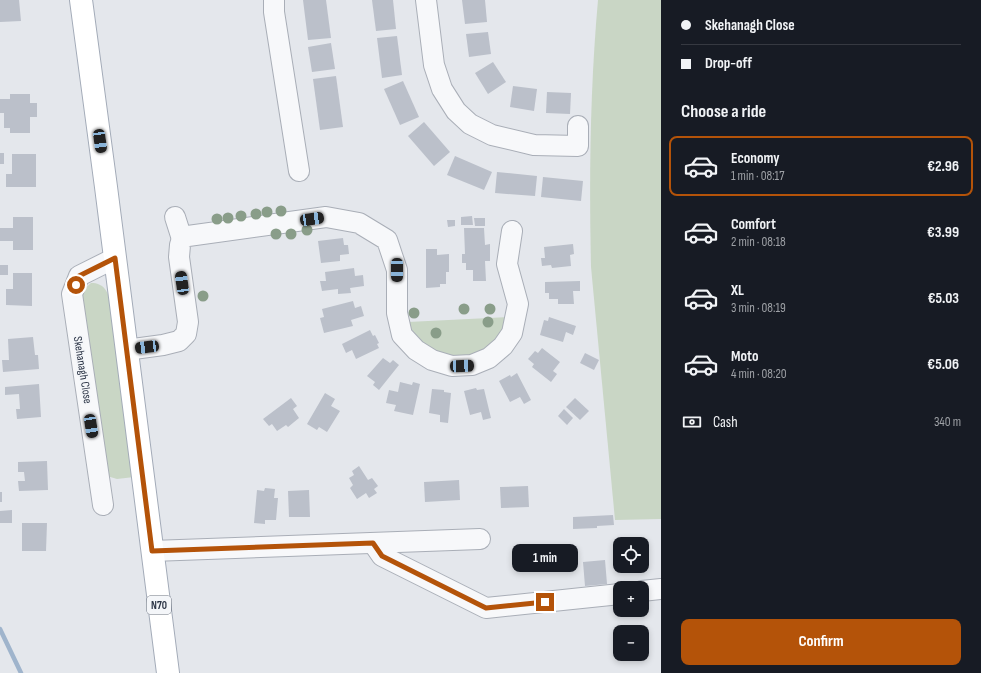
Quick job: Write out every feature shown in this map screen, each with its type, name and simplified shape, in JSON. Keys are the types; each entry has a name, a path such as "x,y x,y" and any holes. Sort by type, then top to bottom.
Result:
{"main road":[{"name":"N70","path":"81,0 168,673"}],"street":[{"path":"274,0 274,12 299,170"},
{"path":"426,0 434,65 442,89 456,111 470,124 492,135 534,145 578,146 578,126"},
{"path":"175,216 182,240"},
{"path":"126,350 168,344 179,341 186,334 188,322 179,257 182,240 188,236 326,217 359,223 387,240 397,270 397,313 402,335 416,350 432,360 452,366 472,365 489,358 503,346 512,333 518,304 507,264 512,231"},
{"name":"Skehanagh Close","path":"103,506 72,294 79,276 115,258"},
{"path":"152,551 480,539"},
{"path":"373,543 382,556 486,608 613,595"},
{"path":"649,590 661,589"}],"green space":[{"path":"598,0 661,0 661,519 615,520 591,267 591,134 593,67"},
{"path":"91,283 102,286 111,301 134,477 117,479 107,476 87,344 82,291"},
{"path":"509,317 498,340 481,351 469,355 458,356 438,353 429,348 421,341 408,322"}],"building":[{"path":"0,0 19,0 21,21 0,22"},
{"path":"303,0 326,0 331,38 308,40"},
{"path":"372,0 393,0 396,29 376,31"},
{"path":"462,0 485,0 487,22 465,24"},
{"path":"488,32 491,54 469,57 466,34"},
{"path":"397,36 402,75 382,78 377,38"},
{"path":"331,43 335,69 312,72 308,47"},
{"path":"493,62 506,82 488,94 475,73"},
{"path":"336,76 343,127 320,130 313,79"},
{"path":"403,81 419,117 400,125 384,89"},
{"path":"513,86 537,89 534,111 510,107"},
{"path":"547,92 571,93 570,114 546,113"},
{"path":"10,94 30,94 30,103 37,103 37,117 30,117 30,133 10,133 10,128 4,128 4,113 0,113 0,99 10,99"},
{"path":"424,122 450,152 434,166 408,136"},
{"path":"0,153 4,153 4,164 0,164"},
{"path":"12,154 36,154 36,187 6,187 6,174 12,174"},
{"path":"455,156 492,172 484,190 447,175"},
{"path":"497,172 537,176 535,196 495,193"},
{"path":"543,177 583,181 581,201 541,197"},
{"path":"472,216 473,225 461,225 461,217"},
{"path":"13,217 33,217 33,250 13,250 13,241 0,241 0,228 13,228"},
{"path":"474,218 485,218 485,226 475,226"},
{"path":"447,220 455,220 455,226 448,227"},
{"path":"464,228 484,228 485,245 490,244 490,261 485,261 486,281 473,281 473,270 466,270 466,263 462,263 462,254 465,254"},
{"path":"343,238 344,245 348,245 349,254 340,255 340,261 321,263 318,241"},
{"path":"573,244 574,254 570,255 571,266 552,268 551,265 542,266 541,258 545,258 544,247"},
{"path":"426,249 437,249 437,255 449,254 449,272 446,272 446,284 440,284 440,287 426,288"},
{"path":"0,265 8,265 8,275 0,275"},
{"path":"354,268 355,276 363,275 364,286 350,288 351,293 338,294 338,289 322,291 320,281 326,281 325,272"},
{"path":"13,273 32,273 32,306 6,305 6,289 13,289"},
{"path":"580,281 580,291 573,291 574,304 558,304 558,299 549,299 549,293 545,293 545,282"},
{"path":"353,301 355,308 361,306 364,316 351,320 353,326 324,333 320,318 324,317 322,309"},
{"path":"549,317 576,326 573,335 566,332 563,342 540,335 544,320 548,321"},
{"path":"370,330 373,336 375,335 379,343 377,344 379,348 356,359 352,350 346,353 342,344"},
{"path":"33,337 35,355 38,355 39,369 3,372 2,360 9,360 8,339"},
{"path":"542,348 560,362 553,371 557,374 551,382 532,367 534,364 528,359 535,351 538,353"},
{"path":"585,353 599,360 594,370 580,363"},
{"path":"383,358 390,363 393,360 399,365 379,390 373,385 375,382 367,376"},
{"path":"517,373 531,400 524,404 520,397 510,402 499,381 510,375 511,377"},
{"path":"400,382 412,385 413,382 420,384 413,415 394,411 396,405 386,403 389,390 398,392"},
{"path":"39,384 41,417 17,419 16,409 20,409 19,394 5,395 5,387"},
{"path":"476,388 477,390 484,389 491,418 483,420 481,412 470,415 464,391"},
{"path":"432,389 444,390 444,392 451,393 448,423 440,422 440,415 429,413"},
{"path":"325,393 335,399 331,406 340,411 327,432 319,427 317,430 307,424"},
{"path":"291,398 297,406 293,409 299,418 288,427 286,425 277,431 272,424 269,426 263,419"},
{"path":"575,398 589,411 580,420 566,407"},
{"path":"564,409 573,418 567,425 558,416"},
{"path":"47,461 48,490 19,491 18,481 25,481 24,472 18,472 18,462"},
{"path":"359,466 368,480 372,478 378,486 374,489 377,493 369,498 366,493 357,499 350,488 353,485 349,478 354,475 352,471"},
{"path":"459,480 460,500 425,502 424,482"},
{"path":"528,486 529,507 501,508 500,487"},
{"path":"265,488 275,489 274,498 278,498 276,520 265,520 265,524 254,523 257,490 264,491"},
{"path":"309,490 310,517 289,517 288,491"},
{"path":"0,492 2,492 2,502 0,502"},
{"path":"12,510 12,523 0,523 0,511"},
{"path":"613,515 614,525 597,526 597,528 573,529 573,517"},
{"path":"22,523 47,523 46,551 22,551"},
{"path":"605,560 607,584 585,586 583,562"}],"waterway":[{"path":"0,629 21,673"}],"route":[{"path":"76,285 79,276 115,258 152,551 373,543 382,556 486,608 545,602"}]}
